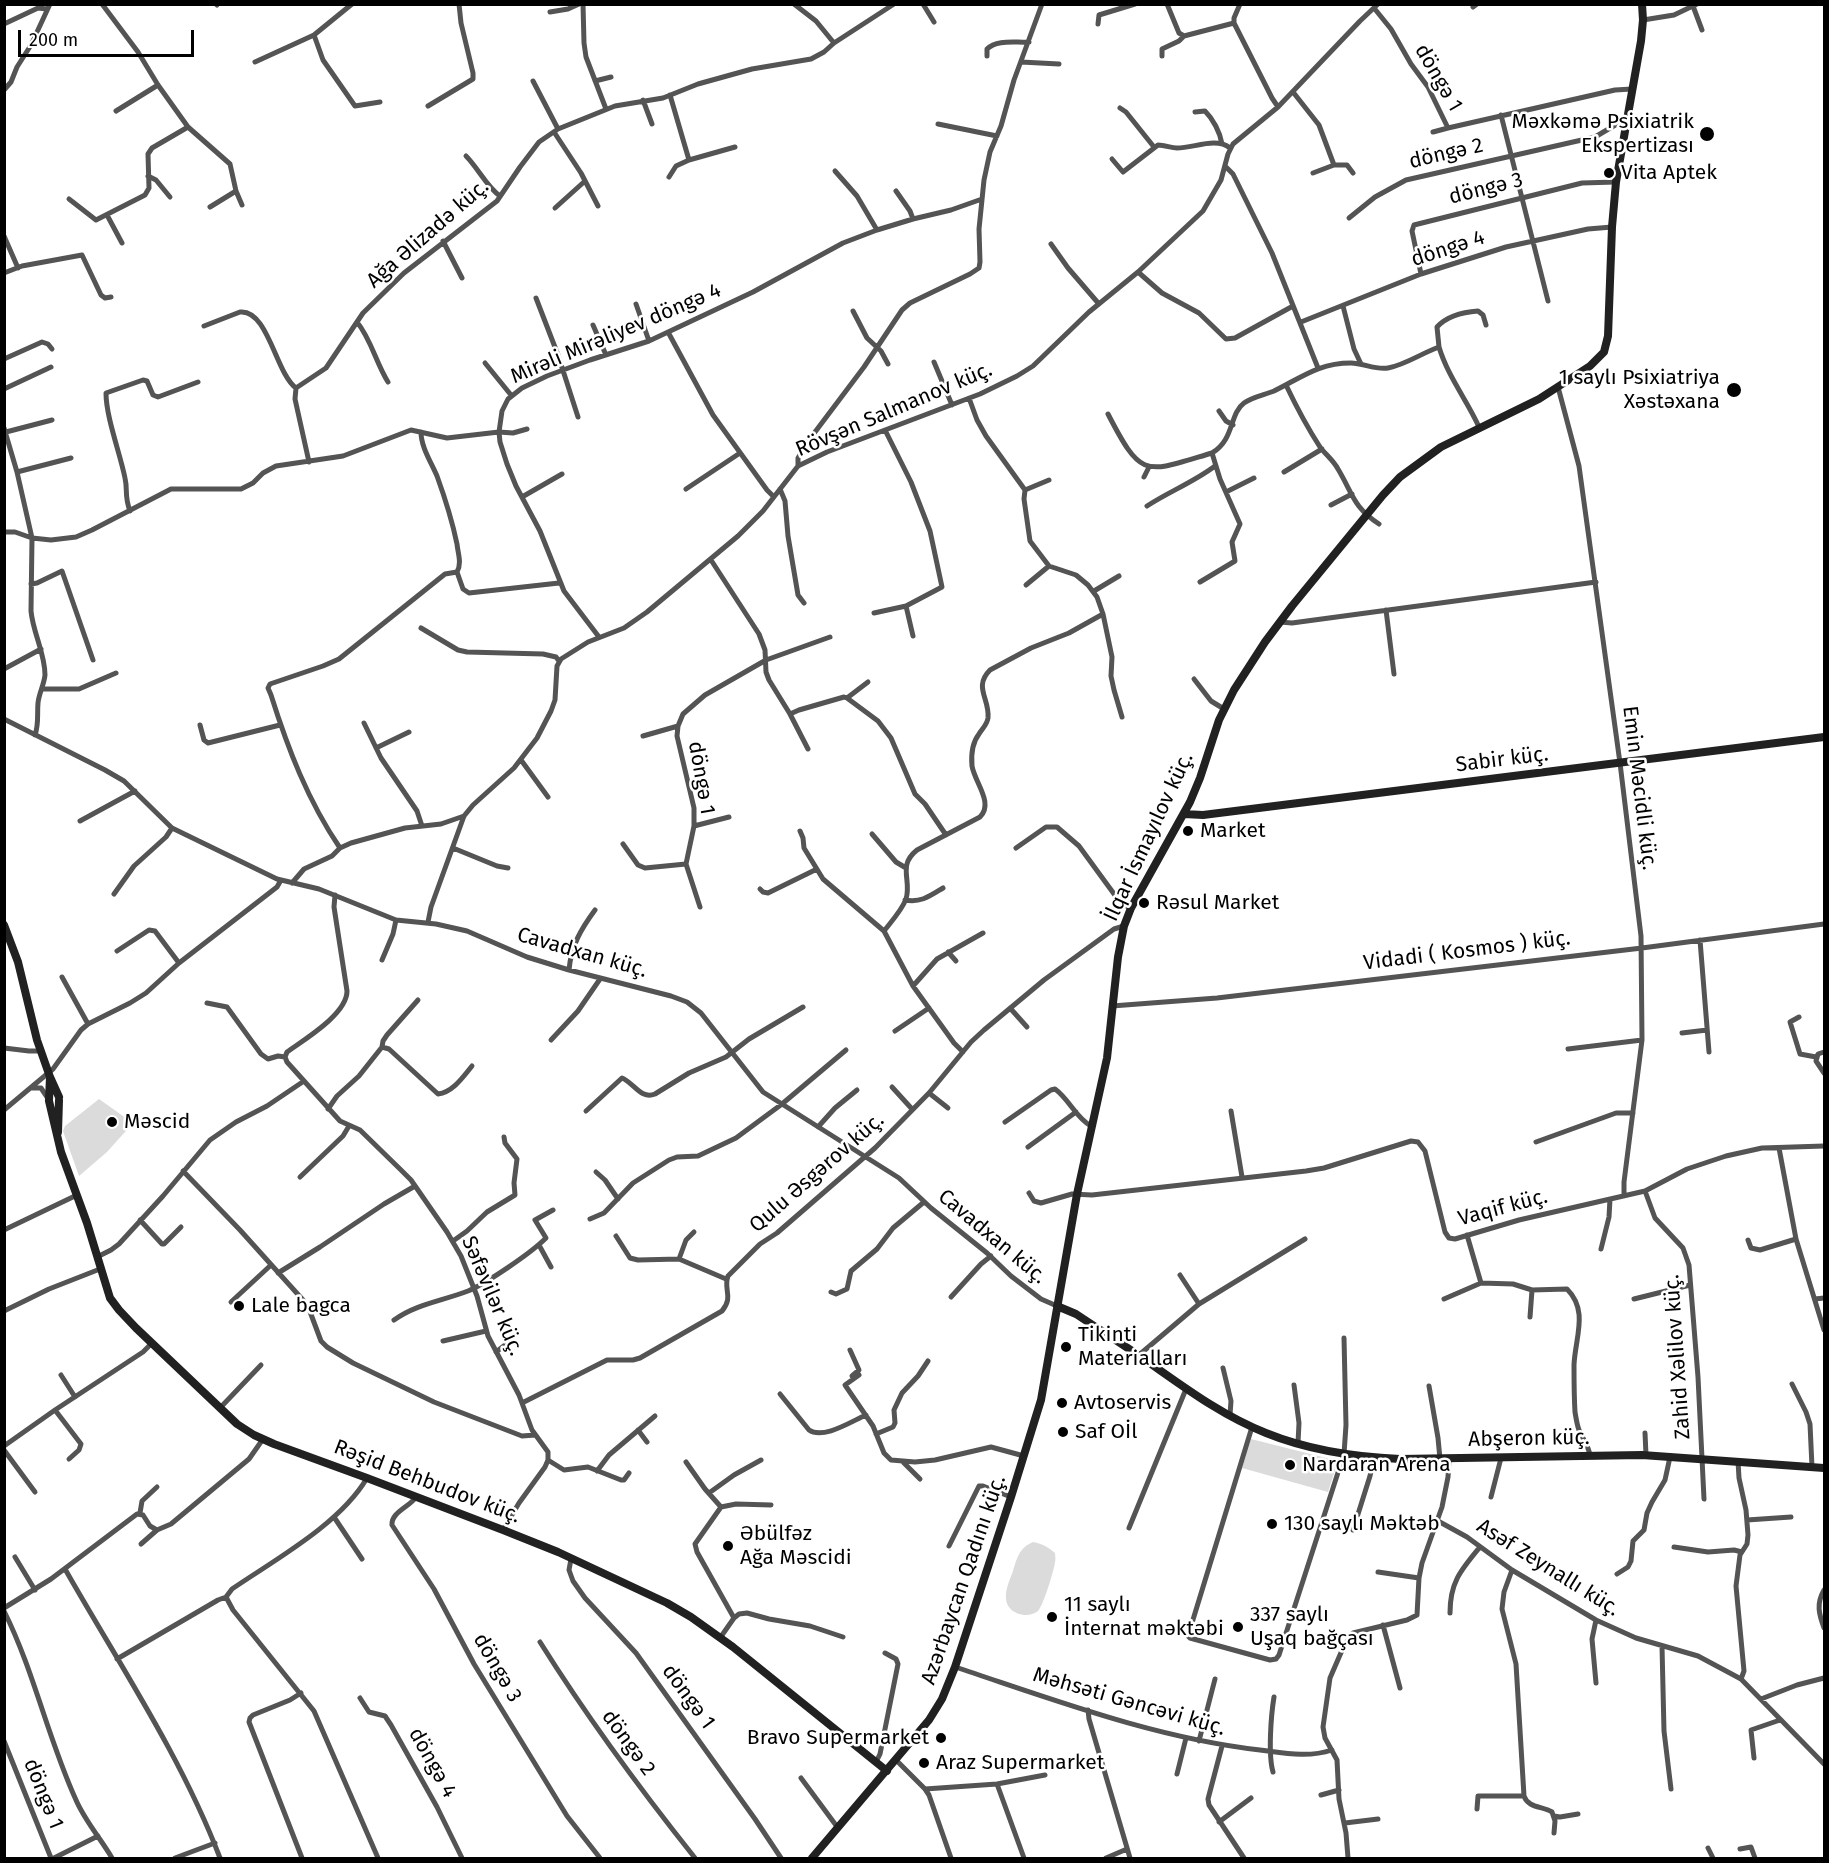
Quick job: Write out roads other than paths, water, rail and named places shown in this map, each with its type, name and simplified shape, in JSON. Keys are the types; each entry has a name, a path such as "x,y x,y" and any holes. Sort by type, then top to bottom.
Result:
{"main road":[{"name":"İlqar İsmayılov küç.","path":"1057,1306 1077,1194 1107,1058 1115,975 1124,926 1131,908 1185,814 1224,709 1280,622 1400,477 1441,447 1529,405 1597,361 1604,352 1616,182 1643,20 1642,4"},
{"name":"Sabir küç.","path":"1185,814 1203,815 1824,737"},
{"path":"4,925 18,962 40,1051 59,1099 58,1139"},
{"path":"49,1075 49,1100 58,1139"},
{"path":"49,1100 51,1104 56,1105 59,1099"},
{"name":"Rəşid Behbudov küç.","path":"58,1139 107,1291 114,1305 244,1429 263,1439 503,1530 667,1603 720,1638 887,1771"},
{"name":"Abşeron küç.","path":"1057,1306 1076,1314 1186,1389 1252,1427 1298,1443 1344,1454 1374,1458 1440,1459 1646,1455 1824,1468"},
{"name":"Azərbaycan Qadını küç.","path":"812,1858 923,1728 937,1708 955,1667 1024,1456 1043,1392 1057,1306"}],"street":[{"path":"102,4 138,52 158,86 188,127 230,164 236,191 242,205"},
{"path":"255,62 314,35 352,4"},
{"path":"428,106 473,79 459,4"},
{"path":"550,12 581,4 585,51 606,109"},
{"path":"794,4 816,21 834,43"},
{"name":"Ağa Əlizadə küç.","path":"296,388 326,368 367,309 404,273 494,204 539,142 556,130 606,109 643,100 654,100 698,84 752,69 811,59 894,4"},
{"path":"923,4 934,22"},
{"path":"798,466 798,458 809,440 906,306 979,268 979,229 984,180 990,152 1042,4"},
{"path":"1098,24 1099,15 1135,4"},
{"path":"1167,4 1179,33 1184,36"},
{"path":"1240,4 1234,23 1278,107"},
{"path":"1112,159 1123,172 1158,145 1179,148 1222,144 1230,148 1278,107 1376,6"},
{"name":"döngə 1","path":"1376,6 1428,87 1448,128 1615,90 1632,89"},
{"path":"1643,20 1674,15 1694,6 1702,30"},
{"path":"4,24 38,8 48,7 35,37 11,82 4,90"},
{"path":"1162,56 1162,49 1179,42 1184,36 1234,23"},
{"path":"314,35 323,60 355,106 380,102"},
{"path":"987,56 987,49 991,45 1029,42"},
{"path":"1021,62 1059,64"},
{"path":"595,81 611,77"},
{"path":"533,81 556,130 598,206"},
{"path":"116,111 158,86"},
{"path":"1293,92 1319,125 1334,165"},
{"path":"670,95 689,160"},
{"path":"643,100 652,124"},
{"path":"1120,108 1126,112 1154,147"},
{"path":"1194,112 1205,111 1209,115 1222,144"},
{"path":"1501,115 1548,301"},
{"name":"döngə 2","path":"1349,218 1375,197 1406,180 1595,136 1617,124 1627,122"},
{"path":"938,123 997,136"},
{"path":"69,199 93,219 98,219 145,195 148,192 148,154 152,148 188,127"},
{"path":"1433,132 1448,128"},
{"path":"669,177 673,168 689,160 735,147"},
{"name":"Rövşən Salmanov küç.","path":"560,661 599,637 624,628 639,618 711,560 738,536 774,497 798,466 827,452 969,398 1026,371 1203,211 1221,180 1230,148"},
{"path":"466,156 500,196"},
{"path":"1313,173 1334,165 1347,165 1353,173"},
{"path":"1226,167 1233,174 1272,253 1318,368"},
{"path":"835,171 857,196 877,230"},
{"path":"148,176 156,180 170,197"},
{"path":"555,208 585,181"},
{"name":"döngə 3","path":"1421,274 1412,231 1414,225 1582,183 1616,182"},
{"path":"210,207 236,191"},
{"path":"896,191 914,219"},
{"name":"Mirəli Mirəliyev döngə 4","path":"599,637 571,603 560,583 540,531 507,464 499,432 502,411 511,395 563,370 649,341 753,292 843,243 877,230 982,199"},
{"path":"107,215 122,243"},
{"name":"döngə 4","path":"1301,322 1421,274 1533,240 1588,228 1612,228"},
{"path":"4,236 18,268"},
{"path":"443,241 462,278"},
{"path":"1051,244 1099,304"},
{"path":"4,273 82,255 101,296 111,297"},
{"path":"1138,272 1162,293 1199,313 1226,339 1235,338 1293,306"},
{"path":"536,298 578,417"},
{"path":"636,304 649,341"},
{"path":"1343,306 1354,349 1361,364"},
{"path":"853,311 862,331 870,343 881,351 888,364"},
{"path":"1479,427 1443,361 1437,327 1461,312 1478,311 1483,315 1486,325"},
{"path":"204,326 240,312 252,315 259,322 270,340 288,381 296,388 295,399 309,462"},
{"path":"357,322 364,331 388,382"},
{"path":"593,325 606,355"},
{"path":"668,332 708,407 774,497"},
{"path":"4,359 42,342 48,344 52,349"},
{"path":"1108,414 1133,457 1149,467 1165,467 1212,453 1227,438 1236,413 1242,404 1318,368 1340,364 1361,364 1375,368 1389,368 1439,347"},
{"path":"934,362 952,405"},
{"path":"485,363 511,395"},
{"path":"4,389 51,367"},
{"path":"130,510 125,496 126,481 106,393 143,380 147,381 153,395 158,397 198,382"},
{"path":"1286,385 1307,426 1337,467 1357,505 1379,525"},
{"name":"Emin Məcidli küç.","path":"1558,387 1579,465 1620,763 1642,948 1642,1040 1624,1196"},
{"path":"969,398 977,420 986,435 1025,490 1024,499 1030,541 1049,566 1076,575 1094,591 1103,614 1112,657 1112,682 1122,717"},
{"path":"1219,411 1226,421 1233,425"},
{"path":"35,735 38,724 38,702 45,675 32,621 32,537 5,430 52,420"},
{"path":"4,532 15,532 51,540 76,537 171,489 241,489 251,485 263,473 276,466 343,456 407,431 447,438 499,432 513,433 527,429"},
{"path":"874,613 906,606 940,589 943,582 930,531 885,430"},
{"path":"421,432 422,442 451,517 460,564 457,572 463,589 469,593 560,583"},
{"path":"1284,472 1322,449"},
{"path":"686,489 740,453"},
{"path":"1200,582 1232,563 1236,558 1232,542 1240,524 1215,466 1212,453"},
{"path":"17,472 71,458"},
{"path":"1148,506 1160,497 1194,481 1215,466"},
{"path":"1144,477 1149,467"},
{"path":"522,497 562,474"},
{"path":"1226,492 1254,478"},
{"path":"1025,490 1049,480"},
{"path":"780,489 785,501 788,536 798,595 804,603"},
{"path":"1331,506 1352,494"},
{"path":"711,560 755,627 765,650 766,672 772,688 790,714 808,750"},
{"path":"1026,585 1049,566"},
{"path":"31,584 62,571 93,660"},
{"path":"340,848 302,781 268,688 270,684 339,659 445,574 457,572"},
{"path":"1094,591 1119,576"},
{"path":"1280,622 1292,623 1596,582"},
{"path":"906,606 913,636"},
{"path":"1386,610 1394,674"},
{"path":"884,931 905,900 906,868 912,854 980,818 986,808 972,758 975,740 987,721 982,684 986,675 990,670 1031,648 1069,633 1103,614"},
{"path":"421,628 459,650 467,652 549,655 560,661 557,666 555,700 537,738 521,760 464,816 431,907 428,922"},
{"name":"döngə 1","path":"700,907 686,864 694,826 694,808 678,743 678,726 683,714 705,695 766,660 831,637"},
{"path":"4,669 40,649"},
{"path":"42,689 79,689 116,674"},
{"path":"1194,679 1210,701 1224,709"},
{"path":"847,698 868,682"},
{"path":"790,714 840,697 847,698 878,721 891,738 915,794 925,804 946,835"},
{"name":"Cavadxan küç.","path":"4,719 128,783 172,828 281,880 335,895 396,920 428,922 474,933 513,952 568,970 687,1002 706,1019 757,1086 899,1178 1019,1282 1057,1306"},
{"path":"364,723 376,748 417,812 422,825"},
{"path":"200,725 204,740 208,743 280,725"},
{"path":"643,736 678,726"},
{"path":"376,748 409,732"},
{"path":"521,760 548,797"},
{"path":"80,821 135,791"},
{"path":"292,883 304,869 332,856 340,848 351,843 422,825 441,824 464,816"},
{"path":"694,826 729,817"},
{"path":"1016,848 1046,827 1057,827 1079,846 1117,898 1131,908"},
{"path":"114,894 134,866 166,837 172,828"},
{"path":"800,831 804,848 827,883 884,931 913,986 963,1052"},
{"path":"872,834 896,862 906,868"},
{"path":"623,844 638,865 645,868 686,864"},
{"path":"453,848 497,866 508,868"},
{"path":"760,889 768,893 817,869"},
{"path":"4,1110 49,1075 81,1030 88,1024 138,998 178,963 277,887 281,880"},
{"path":"905,900 912,902 924,900 943,888"},
{"path":"207,1003 227,1007 261,1054 268,1059 278,1056 285,1057 287,1052 331,1019 346,1000 347,991 334,907 335,895"},
{"path":"568,970 573,946 595,910"},
{"path":"382,960 396,920"},
{"name":"Vidadi ( Kosmos ) küç.","path":"1112,1006 1216,998 1642,948 1824,924"},
{"name":"Qulu Əsgərov küç.","path":"726,1279 760,1244 777,1233 865,1157 929,1093 984,1030 1044,980 1114,929 1124,926"},
{"path":"117,951 152,930 178,963"},
{"path":"913,986 937,959 983,933"},
{"path":"1700,940 1709,1053"},
{"path":"948,952 956,962"},
{"path":"62,977 88,1024"},
{"path":"551,1040 578,1011 600,979"},
{"path":"328,1109 337,1096 359,1076 382,1047 387,1035 418,1000"},
{"path":"586,1111 622,1078 643,1095 650,1096 689,1073 731,1053 749,1039 803,1007"},
{"path":"895,1031 929,1008"},
{"path":"1010,1008 1027,1028"},
{"path":"1799,1017 1791,1022 1798,1052 1816,1057 1824,1052"},
{"path":"1682,1033 1707,1030"},
{"path":"1568,1049 1642,1040"},
{"path":"382,1047 389,1049 438,1094 448,1091 472,1066"},
{"path":"4,1048 40,1051"},
{"path":"590,1218 604,1213 633,1183 669,1160 677,1157 698,1156 736,1138 782,1104 846,1050"},
{"name":"Səfəvilər küç.","path":"285,1057 304,1082 340,1121 356,1127 367,1135 401,1170 415,1186 453,1241 473,1288 486,1331 522,1403 535,1435 546,1448 548,1460"},
{"path":"1816,1057 1824,1073"},
{"path":"97,1257 111,1250 169,1189 201,1149 222,1131 304,1082"},
{"path":"28,1090 35,1087 41,1088 49,1100"},
{"path":"892,1087 912,1109"},
{"path":"1005,1122 1053,1089 1057,1090 1084,1122 1091,1126"},
{"path":"818,1127 835,1108 857,1090"},
{"path":"929,1093 948,1108"},
{"path":"1231,1111 1242,1177"},
{"path":"1028,1147 1076,1112"},
{"path":"1536,1142 1616,1113 1633,1113"},
{"path":"300,1177 343,1136 349,1126"},
{"path":"453,1241 487,1212 515,1195 517,1159 505,1143 504,1137"},
{"name":"Vaqif küç.","path":"1029,1193 1037,1203 1065,1194 1092,1195 1314,1170 1411,1141 1418,1142 1425,1151 1447,1236 1455,1239 1538,1215 1645,1191 1706,1161 1745,1151 1824,1146"},
{"path":"1779,1148 1796,1239 1824,1330"},
{"path":"183,1171 303,1300 317,1332 327,1347 434,1402 522,1436 535,1435"},
{"path":"596,1172 605,1180 618,1199"},
{"path":"278,1273 415,1186"},
{"name":"Zahid Xəlilov küç.","path":"1645,1191 1655,1218 1683,1248 1689,1264 1704,1499"},
{"path":"4,1230 77,1195"},
{"path":"1601,1249 1609,1217 1610,1199"},
{"path":"831,1292 836,1294 847,1289 850,1271 877,1249 893,1228 924,1202"},
{"path":"394,1320 413,1308 473,1288 539,1245 546,1238 535,1220 553,1210"},
{"path":"140,1220 162,1244 182,1227"},
{"path":"679,1259 686,1240 694,1232"},
{"path":"522,1403 608,1360 640,1358 695,1328 726,1306 729,1299 726,1279 679,1259 638,1260 630,1258 616,1236"},
{"path":"1467,1236 1481,1284"},
{"path":"1139,1355 1199,1304 1305,1239"},
{"path":"1748,1240 1751,1248 1760,1250 1796,1239"},
{"path":"539,1245 551,1267"},
{"path":"951,1297 991,1256"},
{"path":"231,1302 271,1265"},
{"path":"4,1311 100,1269"},
{"path":"1180,1275 1199,1304"},
{"path":"1444,1299 1481,1284 1513,1284 1532,1290 1567,1289 1573,1295 1577,1303 1580,1324 1574,1363 1575,1412 1590,1456"},
{"path":"1634,1299 1689,1285"},
{"path":"1530,1317 1532,1290"},
{"path":"1815,1299 1824,1298"},
{"path":"443,1341 486,1331"},
{"path":"1252,1427 1188,1636 1270,1660 1276,1659 1279,1655 1344,1454 1346,1425 1344,1338"},
{"path":"496,1352 509,1342"},
{"path":"36,1492 4,1448 153,1343"},
{"path":"845,1385 845,1381 859,1370 850,1350"},
{"path":"876,1434 893,1427 894,1410 902,1393 928,1361"},
{"path":"220,1408 261,1365"},
{"path":"1223,1368 1231,1401 1230,1415"},
{"path":"61,1375 75,1397"},
{"path":"845,1385 859,1375"},
{"path":"1294,1384 1299,1424 1298,1443"},
{"path":"1792,1384 1810,1424 1812,1467"},
{"path":"845,1385 866,1415 887,1457 896,1462 935,1460 991,1447 1024,1456"},
{"path":"1429,1386 1440,1459"},
{"path":"1129,1528 1186,1389"},
{"path":"780,1394 809,1430 816,1434 828,1432 866,1415"},
{"path":"55,1410 81,1444 80,1450 69,1459"},
{"path":"597,1471 606,1458 655,1416"},
{"path":"638,1430 647,1442"},
{"path":"1645,1433 1646,1455"},
{"path":"141,1544 157,1530 171,1524 198,1503 249,1459 263,1439"},
{"path":"1617,1574 1628,1567 1631,1561 1633,1541 1644,1530 1647,1513 1665,1480 1670,1457"},
{"path":"1353,1530 1374,1458"},
{"path":"1491,1497 1501,1458"},
{"path":"1348,1858 1336,1758 1325,1738 1323,1720 1328,1688 1349,1636 1359,1631 1407,1620 1417,1615 1422,1563 1438,1521 1448,1477 1449,1459"},
{"path":"503,1530 548,1460 564,1470 583,1467 624,1480 629,1473"},
{"path":"709,1493 734,1475 761,1460"},
{"path":"686,1461 721,1508"},
{"path":"1738,1461 1748,1541 1739,1559 1736,1586 1744,1671 1741,1679"},
{"path":"903,1462 920,1479"},
{"path":"117,1659 218,1599 226,1597 232,1589 334,1517 355,1497 367,1478"},
{"path":"949,1546 979,1486 1011,1497"},
{"path":"157,1487 142,1502 140,1513 150,1526 157,1530"},
{"name":"döngə 3","path":"417,1496 393,1517 392,1526 434,1588 474,1664 567,1816 600,1858"},
{"path":"734,1618 695,1547 697,1539 721,1508 736,1504 771,1505"},
{"path":"112,1858 81,1810 72,1791 42,1705 4,1609 65,1569 140,1513"},
{"path":"334,1517 362,1558"},
{"path":"1747,1520 1791,1517"},
{"name":"Asəf Zeynallı küç.","path":"1438,1521 1467,1537 1512,1570 1596,1620 1636,1638 1698,1656 1741,1679 1824,1764"},
{"path":"1674,1547 1708,1552 1734,1550 1742,1552"},
{"path":"1450,1613 1452,1589 1459,1572 1480,1548"},
{"path":"15,1557 35,1590"},
{"name":"döngə 1","path":"571,1559 569,1570 573,1581 585,1598 636,1653 781,1858"},
{"path":"65,1569 173,1754 220,1858"},
{"path":"1512,1570 1504,1592 1502,1609 1516,1664 1524,1796 1530,1804 1549,1809 1554,1816 1554,1833"},
{"path":"1378,1572 1419,1578"},
{"path":"1824,1590 1819,1605 1824,1628"},
{"path":"226,1597 233,1610 301,1693 318,1719 378,1858"},
{"path":"720,1638 734,1618 739,1614 747,1613 810,1626 843,1637"},
{"path":"1596,1620 1592,1640 1596,1683"},
{"path":"1383,1625 1400,1688"},
{"name":"döngə 2","path":"540,1642 574,1696 651,1803 695,1858"},
{"path":"1662,1646 1664,1731 1671,1789"},
{"path":"876,1762 880,1754 898,1664 896,1659 885,1653"},
{"name":"Məhsəti Gəncəvi küç.","path":"955,1667 1088,1710 1199,1741 1222,1746 1310,1755 1332,1750"},
{"path":"1761,1699 1797,1685 1824,1678"},
{"path":"1199,1741 1215,1679"},
{"path":"301,1693 253,1715 249,1722 302,1858"},
{"path":"1273,1772 1270,1761 1274,1697"},
{"name":"döngə 4","path":"360,1698 369,1712 380,1713 391,1725 438,1807 462,1858"},
{"path":"1088,1710 1130,1858"},
{"path":"1754,1758 1750,1730 1780,1720"},
{"path":"1177,1774 1186,1738"},
{"name":"döngə 1","path":"4,1741 53,1858"},
{"path":"1222,1746 1208,1799 1209,1806 1244,1858"},
{"path":"1817,1756 1824,1754"},
{"path":"896,1760 925,1789 933,1804 951,1858"},
{"path":"925,1789 997,1784 1045,1775"},
{"path":"801,1778 838,1828"},
{"path":"997,1784 1023,1858"},
{"path":"1321,1795 1339,1790"},
{"path":"1477,1809 1478,1796 1524,1796"},
{"path":"1219,1822 1251,1798"},
{"path":"1554,1816 1578,1814"},
{"path":"1345,1823 1378,1819"},
{"path":"53,1858 98,1836"},
{"path":"176,1858 215,1843"},
{"path":"1740,1849 1751,1847 1755,1858"},
{"path":"1708,1848 1713,1858"},
{"path":"1106,1858 1127,1849"}],"place":[{"name":"Məxkəmə Psixiatrik Ekspertizası","path":"1707,134"},
{"name":"Vita Aptek","path":"1609,173"},
{"name":"1 saylı Psixiatriya Xəstəxana","path":"1734,390"},
{"name":"Market","path":"1188,831"},
{"name":"Rəsul Market","path":"1144,903"},
{"name":"Məscid","path":"112,1122"},
{"name":"Lale bagca","path":"239,1306"},
{"name":"Tikinti Materialları","path":"1066,1347"},
{"name":"Avtoservis","path":"1062,1403"},
{"name":"Saf Oİl","path":"1063,1432"},
{"name":"Nardaran Arena","path":"1290,1465"},
{"name":"130 saylı Məktəb","path":"1272,1524"},
{"name":"Əbülfəz Ağa Məscidi","path":"728,1546"},
{"name":"11 saylı İnternat məktəbi","path":"1052,1617"},
{"name":"337 saylı Uşaq bağçası","path":"1238,1627"},
{"name":"Bravo Supermarket","path":"941,1738"},
{"name":"Araz Supermarket","path":"924,1763"}]}
